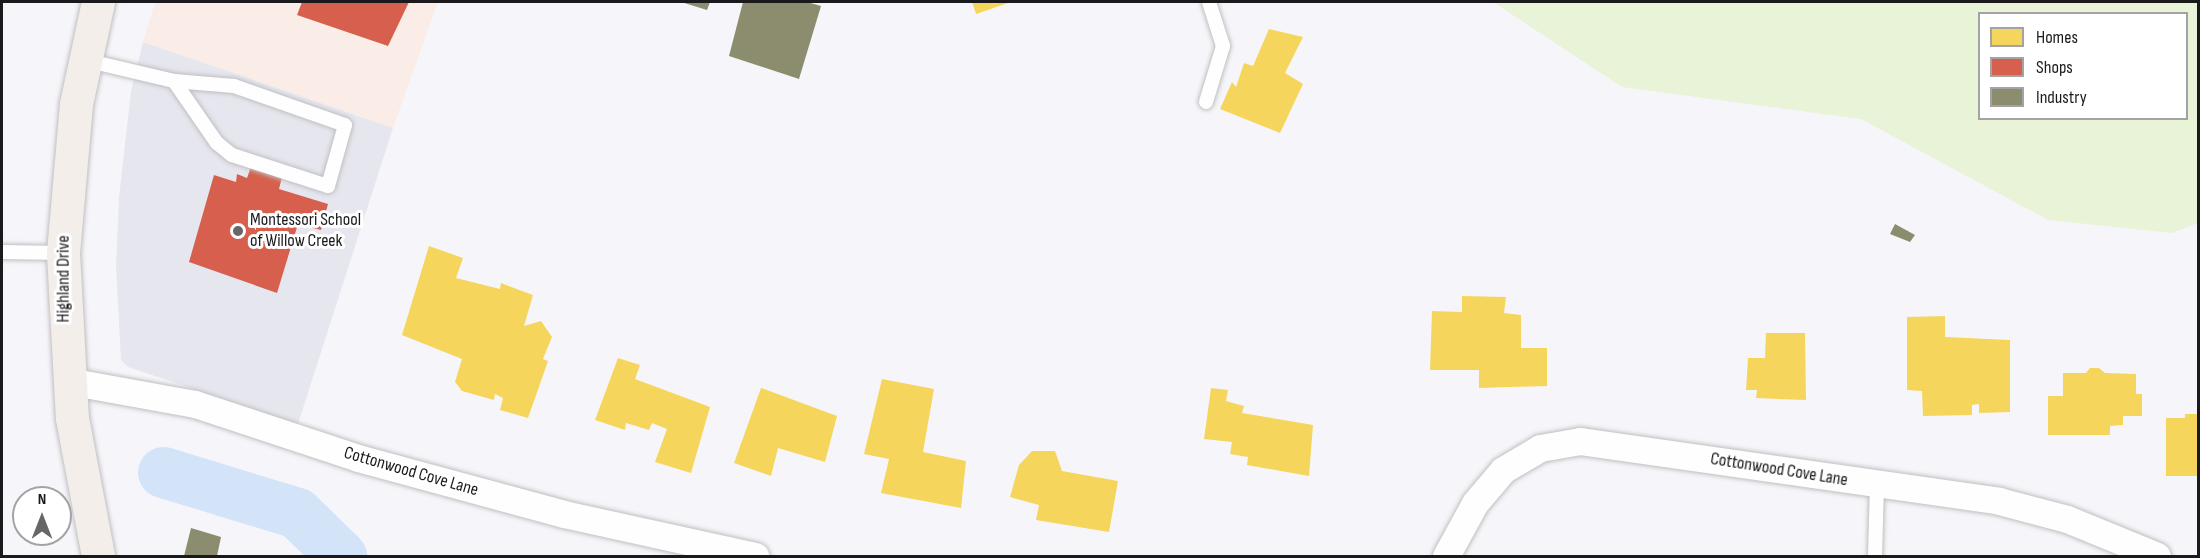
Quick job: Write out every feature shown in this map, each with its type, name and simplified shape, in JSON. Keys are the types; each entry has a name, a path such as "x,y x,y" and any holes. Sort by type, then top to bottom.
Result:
{"main road":[{"name":"Highland Drive","path":"98,2 83,60 69,157 63,253 68,381 98,556"}],"street":[{"name":"Cottonwood Cove Lane","path":"68,381 195,404 358,458 529,505 755,556"},
{"name":"Cottonwood Cove Lane","path":"1446,556 1475,503 1503,470 1540,448 1580,441 1999,501 2067,519 2157,556"}],"lane":[{"path":"1206,102 1223,46 1209,2"},
{"path":"83,60 174,81 234,86 345,125 328,186 232,155 217,143 174,81"},
{"path":"2,252 63,253"},
{"path":"1875,556 1877,485"}],"shaded area":[{"path":"155,2 438,2 393,128 143,42"},
{"name":"Montessori School of Willow Creek","path":"143,42 393,128 298,424 128,367 121,360 116,266 119,197 131,91"}],"green space":[{"path":"1493,2 2198,2 2198,223 2172,233 2048,220 1861,119 1622,87"}],"building: Homes":[{"path":"972,2 1011,2 976,14"},
{"path":"1269,29 1303,37 1285,73 1303,84 1280,133 1220,109 1232,82 1236,87 1244,63 1253,66"},
{"path":"429,246 463,258 456,278 500,289 501,283 533,295 524,326 541,321 552,337 543,359 548,361 528,418 500,410 503,398 495,394 494,400 462,391 455,382 462,359 402,335"},
{"path":"1462,296 1506,297 1504,313 1521,315 1521,348 1547,348 1547,386 1479,388 1479,370 1430,370 1432,311 1462,312"},
{"path":"1945,316 1945,337 2010,340 2010,412 1979,413 1979,404 1972,405 1972,415 1923,416 1922,391 1907,390 1907,317"},
{"path":"1766,333 1805,333 1806,400 1756,398 1757,390 1746,390 1748,358 1765,358"},
{"path":"618,358 640,365 635,379 710,407 691,473 655,462 667,429 652,423 649,430 626,423 625,430 595,420"},
{"path":"2090,368 2099,368 2105,373 2136,374 2136,394 2142,394 2142,416 2123,416 2123,425 2110,426 2110,435 2048,435 2048,396 2063,396 2063,373 2086,373"},
{"path":"882,379 934,389 923,452 966,461 961,508 881,493 889,459 864,454"},
{"path":"761,388 837,416 825,462 778,448 771,476 734,463"},
{"path":"1211,388 1228,390 1226,401 1244,406 1242,413 1313,425 1309,476 1247,465 1248,457 1230,454 1232,442 1204,439"},
{"path":"2185,414 2198,414 2198,476 2166,476 2166,418 2185,418"},
{"path":"1032,451 1055,451 1062,471 1118,481 1109,532 1036,520 1039,505 1010,497 1019,465"}],"building: Shops":[{"path":"302,2 409,2 388,46 297,15"},
{"path":"251,167 282,177 279,189 328,204 321,230 298,224 277,293 189,262 214,175 236,182 237,174 247,178"}],"building: Industry":[{"path":"681,2 710,2 707,10"},
{"path":"743,2 807,2 821,6 799,79 729,56"},
{"path":"1895,224 1915,235 1910,242 1890,234"},
{"path":"191,528 221,537 217,556 184,556"}],"waterway":[{"path":"163,472 297,513 341,556"}],"place":[{"name":"Montessori School of Willow Creek","path":"238,231"}]}
